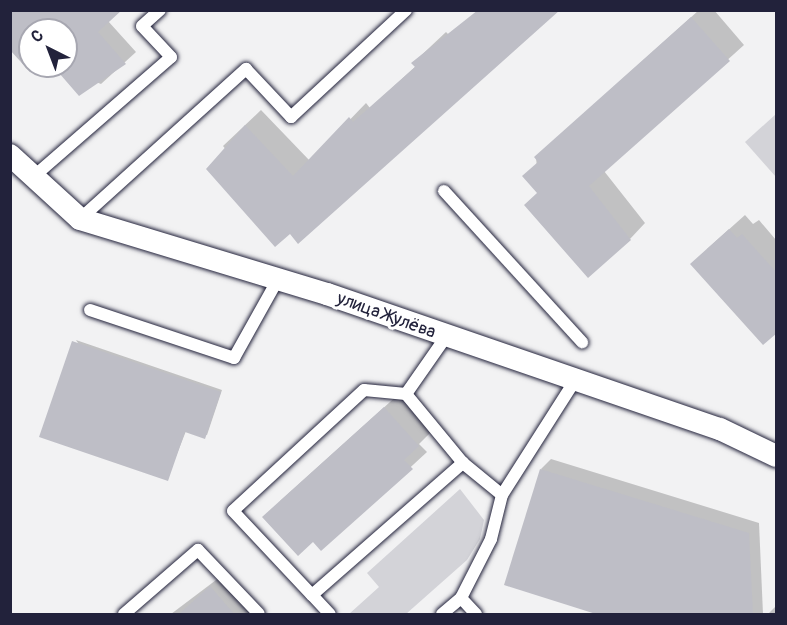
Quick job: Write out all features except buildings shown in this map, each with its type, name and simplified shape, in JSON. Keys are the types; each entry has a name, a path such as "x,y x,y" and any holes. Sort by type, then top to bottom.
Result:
{"street":[{"name":"улица Жулёва","path":"10,155 32,178 80,219 276,283 327,294 574,382 720,429 777,456"}],"lane":[{"path":"32,178 171,57 142,26 160,10"},
{"path":"80,219 246,69 291,117 406,10"},
{"path":"444,190 582,342"},
{"path":"90,310 234,358 276,283"},
{"path":"406,394 446,338"},
{"path":"442,615 461,598 490,539 502,495 574,382"},
{"path":"330,615 233,510 364,390 406,394"},
{"path":"406,394 419,415 463,463 502,495"},
{"path":"312,595 463,463"},
{"path":"124,615 198,550 259,615"},
{"path":"461,598 476,615"}],"shaded area":[{"path":"776,114 776,177 745,142"},
{"path":"460,489 484,520 480,539 467,560 406,614 349,614 379,587 367,573"}]}
